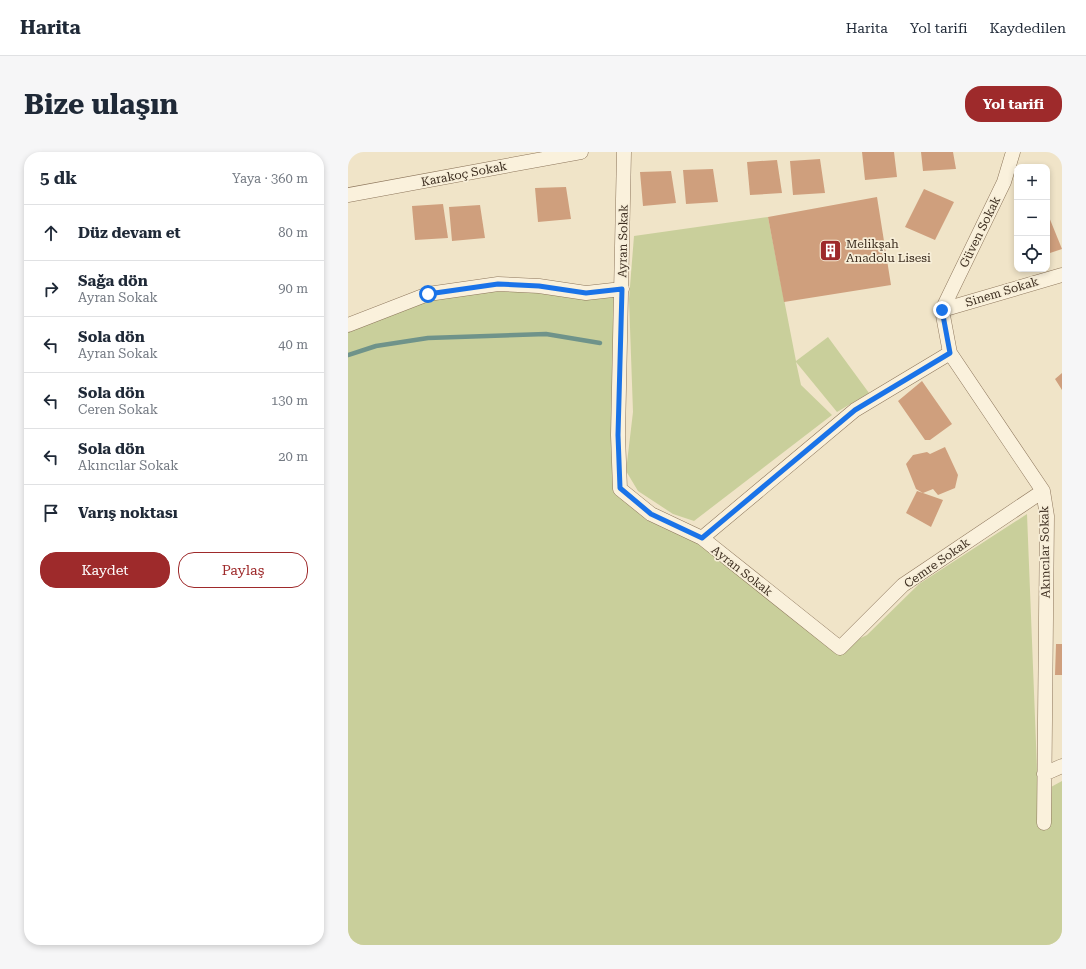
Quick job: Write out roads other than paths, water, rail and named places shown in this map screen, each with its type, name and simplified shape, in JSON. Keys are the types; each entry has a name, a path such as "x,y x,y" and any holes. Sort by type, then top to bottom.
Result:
{"street":[{"name":"Karakoç Sokak","path":"348,195 581,152"},
{"name":"Ayran Sokak","path":"624,152 618,435 620,488 651,514 702,538 840,648"},
{"name":"Güven Sokak","path":"942,310 1004,182 1013,152"},
{"name":"Sinem Sokak","path":"942,310 1062,275"},
{"path":"348,325 428,294 498,284 539,286 586,293 622,289"},
{"name":"Akıncılar Sokak","path":"942,310 950,353 1043,491 1047,516 1044,823"},
{"path":"702,538 855,410 950,353"},
{"name":"Cemre Sokak","path":"840,648 903,586 1043,491"},
{"path":"1044,774 1062,766"}],"waterway":[{"path":"348,355 376,346 428,338 546,334 600,343"}],"place":[{"name":"Melikşah Anadolu Lisesi","path":"830,251"}]}
